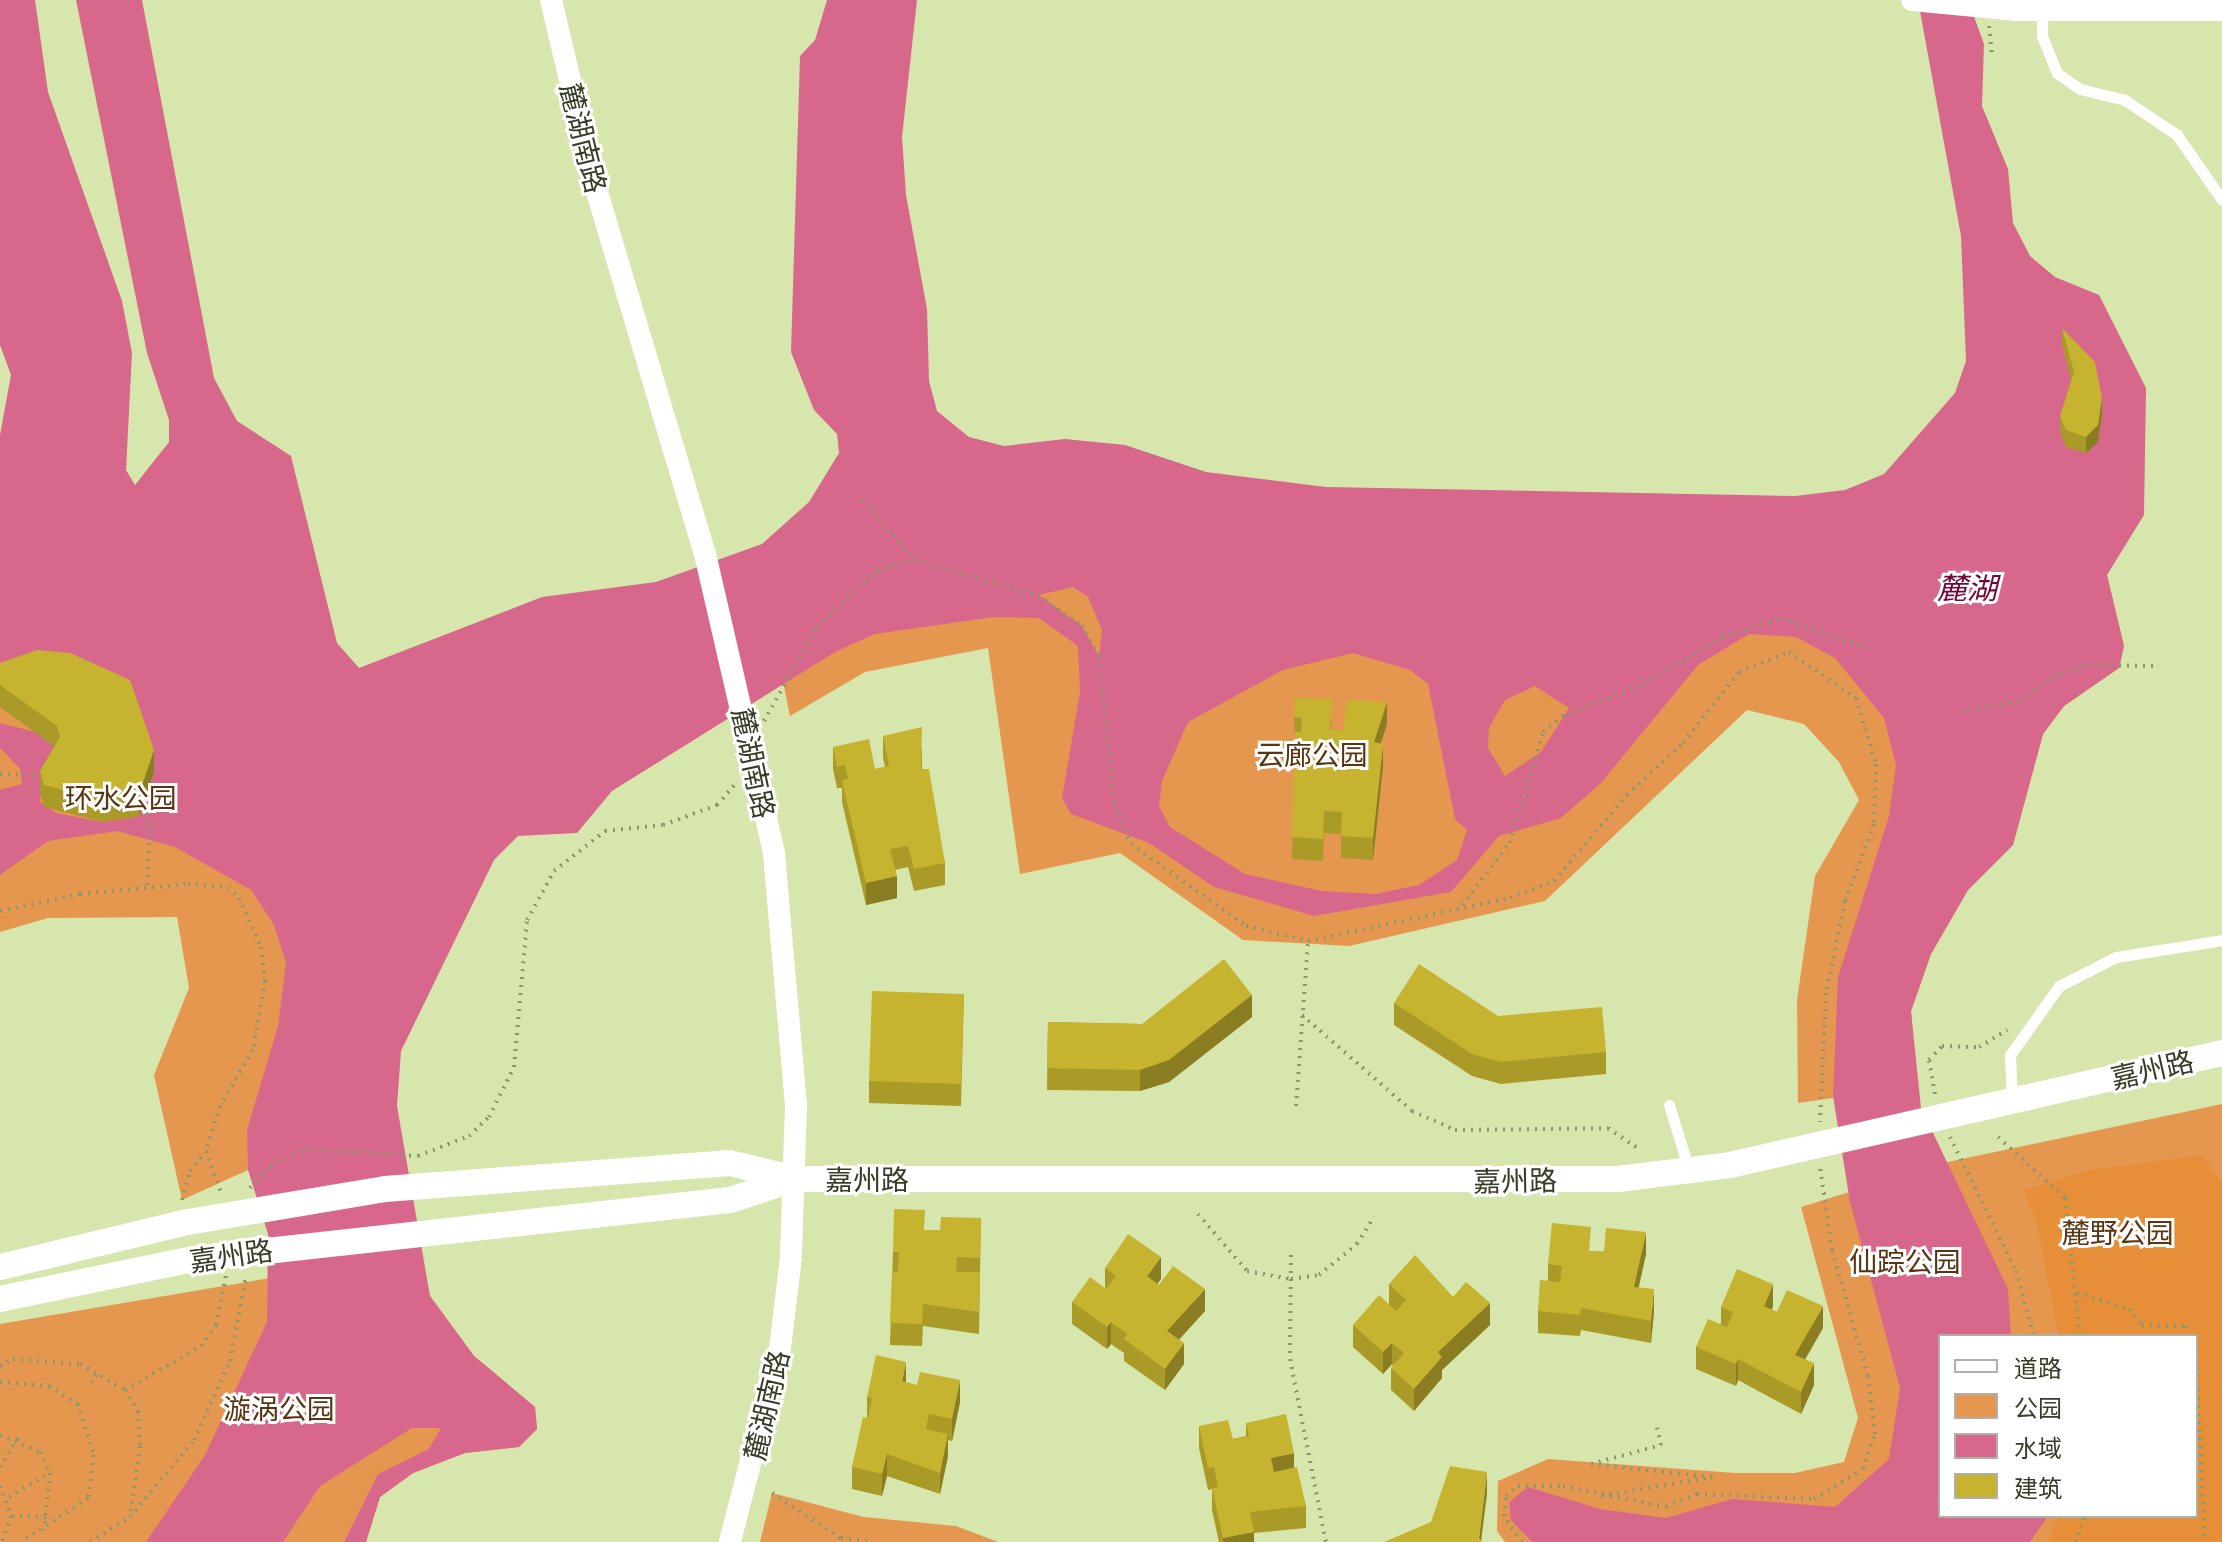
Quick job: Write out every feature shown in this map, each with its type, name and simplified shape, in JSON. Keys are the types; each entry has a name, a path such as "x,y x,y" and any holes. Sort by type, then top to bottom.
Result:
{"street":[{"name":"麓湖南路","path":"551,0 594,182 705,554 774,854 790,997 795,1179 780,1348 753,1463 730,1542"},
{"path":"1912,0 2015,10 2222,10"},
{"name":"嘉州路","path":"0,1267 185,1211 576,1171 730,1163 795,1179 1471,1181 1689,1170 1730,1165 2222,1053"},
{"name":"嘉州路","path":"0,1299 193,1259 580,1212 730,1200 795,1179"}],"lane":[{"path":"2042,10 2042,36 2057,73 2080,89 2125,100 2177,135 2222,200"},
{"path":"2012,1103 2010,1055 2035,1014 2059,986 2116,957 2222,940"},
{"path":"1669,1105 1689,1170"}],"path":[{"path":"862,499 915,560"},
{"path":"759,733 817,626 878,570 915,560 1038,595 1082,626 1108,700 1109,768 1131,844 1246,926 1308,941 1554,881 1627,795 1683,743 1739,672 1789,652 1827,671 1856,698 1876,764 1874,824 1845,901 1826,993 1820,1133"},
{"path":"1461,906 1495,870 1543,732 1563,716 1645,683 1722,637 1782,618 1868,648"},
{"path":"1961,711 2022,701 2052,677 2087,665 2153,666"},
{"path":"0,774 48,774"},
{"path":"514,1067 527,920 554,871 605,831 663,825 717,805 743,775"},
{"path":"141,794 150,827 147,887"},
{"path":"0,911 147,887 228,887 261,947 265,981 253,1050 220,1106 206,1151 190,1171 185,1211"},
{"path":"1296,1106 1308,941"},
{"path":"1938,1107 1929,1060 1942,1046 1979,1047 2035,1014"},
{"path":"1302,1015 1412,1111 1455,1130 1608,1128 1638,1148"},
{"path":"1947,1131 2016,1271 2033,1334"},
{"path":"1998,1137 2065,1198 2080,1334"},
{"path":"206,1151 230,1207"},
{"path":"1522,1542 1504,1516 1506,1496 1518,1486 1563,1486 1599,1496 1666,1507 1697,1494 1814,1499 1863,1469 1875,1434 1868,1376 1832,1250 1820,1161"},
{"path":"1198,1214 1247,1271 1291,1279 1319,1275 1357,1244 1374,1217"},
{"path":"1291,1255 1290,1359 1326,1542"},
{"path":"90,1542 130,1517 161,1486 214,1401 241,1324 246,1268"},
{"path":"2077,1292 2129,1309 2142,1325 2186,1326 2186,1334"},
{"path":"0,1365 13,1359 80,1364 125,1390 138,1411 140,1446 130,1517"},
{"path":"125,1390 181,1364"},
{"path":"91,1383 97,1374"},
{"path":"0,1382 49,1386 88,1420 94,1455 88,1498 44,1530 21,1542"},
{"path":"2198,1399 2205,1542"},
{"path":"1599,1496 1712,1477 1591,1464 1661,1445 1657,1427"},
{"path":"0,1435 19,1437 34,1448 50,1473 44,1530"},
{"path":"0,1467 19,1437"},
{"path":"34,1448 40,1440"},
{"path":"9,1497 50,1473"},
{"path":"2,1487 9,1497 11,1516 2,1542"},
{"path":"0,1495 2,1487"},
{"path":"772,1493 841,1538 871,1542"},
{"path":"11,1516 46,1517"},
{"path":"2075,1542 2085,1518"}],"green space":[{"name":"云廊公园","path":"2107,575 2124,646 2119,668 2064,706 2043,734 2013,845 1968,890 1931,954 1911,1011 1916,1086 1798,1103 1797,1000 1815,876 1859,800 1839,762 1804,724 1747,710 1545,901 1349,946 1243,940 1120,853 1020,874 988,648 865,672 790,716 764,588"},
{"name":"环水公园","path":"89,629 329,996 248,1170 182,1200 154,1075 189,988 177,917 48,918 0,932 0,645"},
{"name":"仙踪公园","path":"2222,1104 2222,1542 1505,1542 1497,1531 1498,1481 1548,1459 1735,1473 1795,1473 1844,1462 1858,1418 1801,1207 1943,1163"},
{"name":"麓野公园","path":"2202,1155 2222,1183 2222,1542 2048,1542 2058,1518 2198,1518 2198,1334 2059,1334 2036,1220 2023,1190 2091,1170"},
{"name":"漩涡公园","path":"418,1253 430,1296 474,1356 535,1407 537,1429 519,1447 465,1453 413,1473 380,1497 366,1542 0,1542 0,1324"},
{"path":"772,1493 864,1517 956,1526 998,1542 760,1542"}],"water":[{"name":"麓湖","path":"0,0 35,0 48,92 122,301 132,353 126,470 135,485 169,442 169,420 147,353 76,0 142,0 214,378 237,421 291,456 337,643 359,668 542,597 656,582 762,544 809,502 839,453 837,434 814,410 791,352 800,56 815,40 827,0 917,0 902,137 906,195 927,309 929,381 937,411 969,437 1004,446 1065,439 1125,445 1206,472 1326,487 1795,496 1845,490 1884,474 1955,393 1966,361 1961,236 1918,0 1968,0 1984,44 1982,106 2008,169 2013,223 2030,256 2055,277 2099,295 2146,388 2144,515 2107,575 2124,646 2119,668 2064,706 2043,734 2013,845 1968,890 1931,954 1911,1011 1921,1108 2008,1289 2011,1334 1938,1334 1938,1518 2047,1518 2030,1542 1532,1542 1511,1520 1509,1502 1528,1487 1600,1509 1666,1518 1732,1499 1835,1507 1889,1459 1900,1388 1850,1202 1833,1096 1838,977 1889,816 1896,765 1884,718 1835,658 1796,637 1749,634 1698,665 1601,783 1561,818 1499,836 1451,892 1314,916 1214,887 1149,843 1071,814 1062,798 1080,692 1078,646 1039,618 994,617 875,634 835,652 612,791 577,833 518,836 494,860 401,1051 397,1106 430,1296 474,1356 535,1407 537,1429 519,1447 465,1453 413,1473 380,1497 366,1542 344,1542 378,1474 429,1449 441,1428 412,1428 320,1486 283,1542 146,1542 205,1455 267,1322 268,1234 248,1170 247,1130 278,1026 286,963 274,925 251,890 175,847 117,831 48,841 0,875 0,790 22,784 20,769 0,748 0,723 48,735 57,748 39,801 56,813 103,822 139,816 154,772 0,682 0,435 11,375 0,345","holes":["1073,587 1088,597 1102,630 1099,656 1082,626 1039,595","1353,653 1410,670 1428,684 1455,819 1467,830 1457,860 1419,885 1375,894 1322,891 1245,874 1170,827 1159,806 1162,781 1188,722 1283,670","1535,686 1569,708 1541,752 1505,776 1488,748 1489,728 1505,700"]}],"building":[{"path":"2062,328 2095,362 2102,398 2098,425 2086,437 2066,430 2060,416 2074,372"},
{"path":"37,650 70,653 130,680 154,750 139,794 103,800 44,785 40,771 60,737 57,726 0,685 0,663"},
{"path":"1295,698 1332,699 1330,730 1344,730 1346,700 1387,702 1374,742 1383,744 1373,838 1341,836 1342,812 1324,811 1323,839 1292,837 1295,732 1301,732 1302,718 1294,717"},
{"path":"922,727 921,769 929,769 945,863 914,869 908,846 890,849 897,876 866,883 842,781 848,778 845,765 837,767 833,747 869,739 875,769 889,766 883,736"},
{"path":"1224,959 1252,995 1169,1060 1140,1070 1047,1068 1048,1022 1142,1024"},
{"path":"1419,964 1498,1016 1602,1007 1606,1052 1501,1062 1472,1054 1394,1003"},
{"path":"872,991 964,994 961,1084 869,1081"},
{"path":"894,1209 925,1210 924,1230 940,1230 941,1217 981,1218 980,1258 957,1257 956,1272 980,1272 979,1312 923,1304 922,1324 890,1323 892,1272 898,1272 899,1252 893,1252"},
{"path":"1552,1223 1591,1227 1589,1251 1604,1252 1606,1228 1646,1232 1634,1287 1654,1289 1651,1321 1581,1308 1580,1315 1538,1311 1540,1280 1560,1282 1562,1266 1548,1264"},
{"path":"1128,1234 1161,1257 1147,1276 1159,1285 1173,1266 1205,1289 1167,1331 1184,1343 1165,1369 1124,1339 1127,1334 1111,1322 1107,1327 1072,1302 1090,1277 1106,1289 1116,1276 1105,1268"},
{"path":"1415,1255 1453,1297 1466,1282 1490,1303 1438,1352 1442,1357 1414,1389 1391,1368 1404,1353 1392,1343 1383,1352 1353,1325 1379,1295 1396,1311 1406,1300 1389,1284"},
{"path":"1737,1269 1773,1284 1764,1306 1777,1312 1787,1290 1823,1306 1795,1355 1814,1363 1801,1392 1738,1359 1736,1364 1696,1347 1708,1319 1727,1327 1733,1312 1721,1307"},
{"path":"876,1355 906,1362 902,1381 917,1385 920,1372 960,1380 952,1419 929,1414 926,1429 948,1434 940,1473 887,1454 882,1474 852,1467 863,1417 868,1418 872,1398 867,1397"},
{"path":"1286,1414 1294,1453 1271,1458 1274,1472 1297,1467 1306,1506 1250,1512 1254,1532 1223,1538 1212,1488 1218,1487 1214,1467 1208,1468 1199,1426 1228,1420 1233,1439 1249,1436 1246,1423"},
{"path":"1450,1466 1487,1472 1479,1538 1482,1542 1384,1542 1431,1522"}]}
